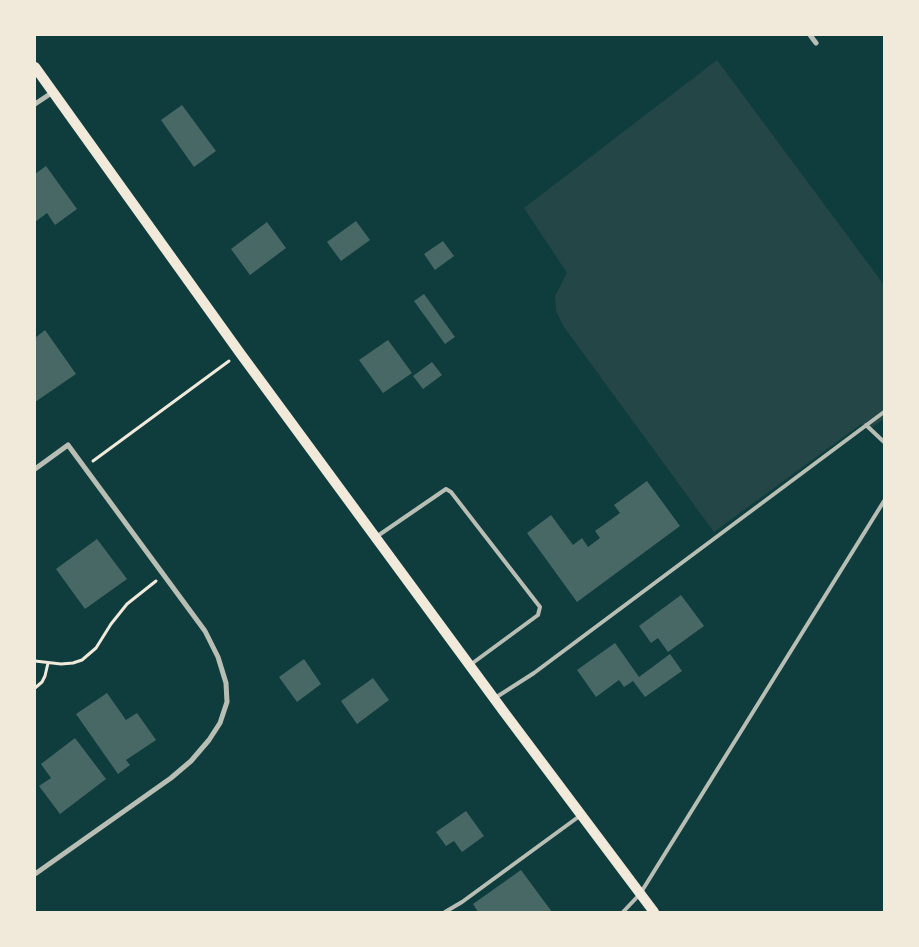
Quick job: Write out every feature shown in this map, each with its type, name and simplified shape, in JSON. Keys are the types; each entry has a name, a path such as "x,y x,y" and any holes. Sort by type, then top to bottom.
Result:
{"main road":[{"path":"35,67 240,353 654,912"}],"street":[{"path":"810,35 816,43"},
{"path":"35,104 53,92"},
{"path":"35,469 68,445 205,631 218,657 226,682 227,702 220,723 209,740 191,761 171,778 35,874"}],"lane":[{"path":"495,698 534,674 884,412"},
{"path":"866,425 884,442"},
{"path":"375,537 446,489 451,492 540,607 538,615 470,665"},
{"path":"623,912 640,894 884,501"},
{"path":"445,912 462,902 581,815"}],"path":[{"path":"84,467 240,353"},
{"path":"35,661 73,663 82,660 91,654 127,604 136,595 164,576"},
{"path":"35,688 42,682 48,663"}],"shaded area":[{"path":"717,60 884,285 884,419 868,430 861,424 714,532 564,327 556,311 555,296 567,273 524,208"}],"building":[{"path":"182,105 216,151 194,167 161,120"},
{"path":"46,166 77,209 55,225 47,213 35,222 35,174"},
{"path":"356,221 370,240 341,261 327,242"},
{"path":"267,222 286,248 250,275 231,249"},
{"path":"443,241 454,256 435,270 424,254"},
{"path":"424,294 455,337 445,344 414,301"},
{"path":"45,330 76,374 35,402 35,338"},
{"path":"388,340 412,373 383,393 359,360"},
{"path":"432,362 442,375 423,389 413,376"},
{"path":"647,481 680,526 577,602 527,533 551,515 573,545 582,538 588,547 600,538 595,531 620,513 614,505"},
{"path":"97,539 127,579 85,609 56,569"},
{"path":"681,595 704,626 668,652 658,638 651,643 639,626"},
{"path":"615,643 639,677 670,654 682,671 645,697 633,681 624,687 619,680 596,697 577,670"},
{"path":"304,659 321,684 297,702 279,677"},
{"path":"373,678 389,700 357,724 341,701"},
{"path":"107,693 126,720 137,713 156,740 126,760 130,765 118,774 76,714"},
{"path":"75,738 106,779 60,814 39,786 51,778 41,764"},
{"path":"466,811 484,836 462,852 454,841 446,846 436,832"},
{"path":"521,870 552,912 478,912 473,904"}]}
